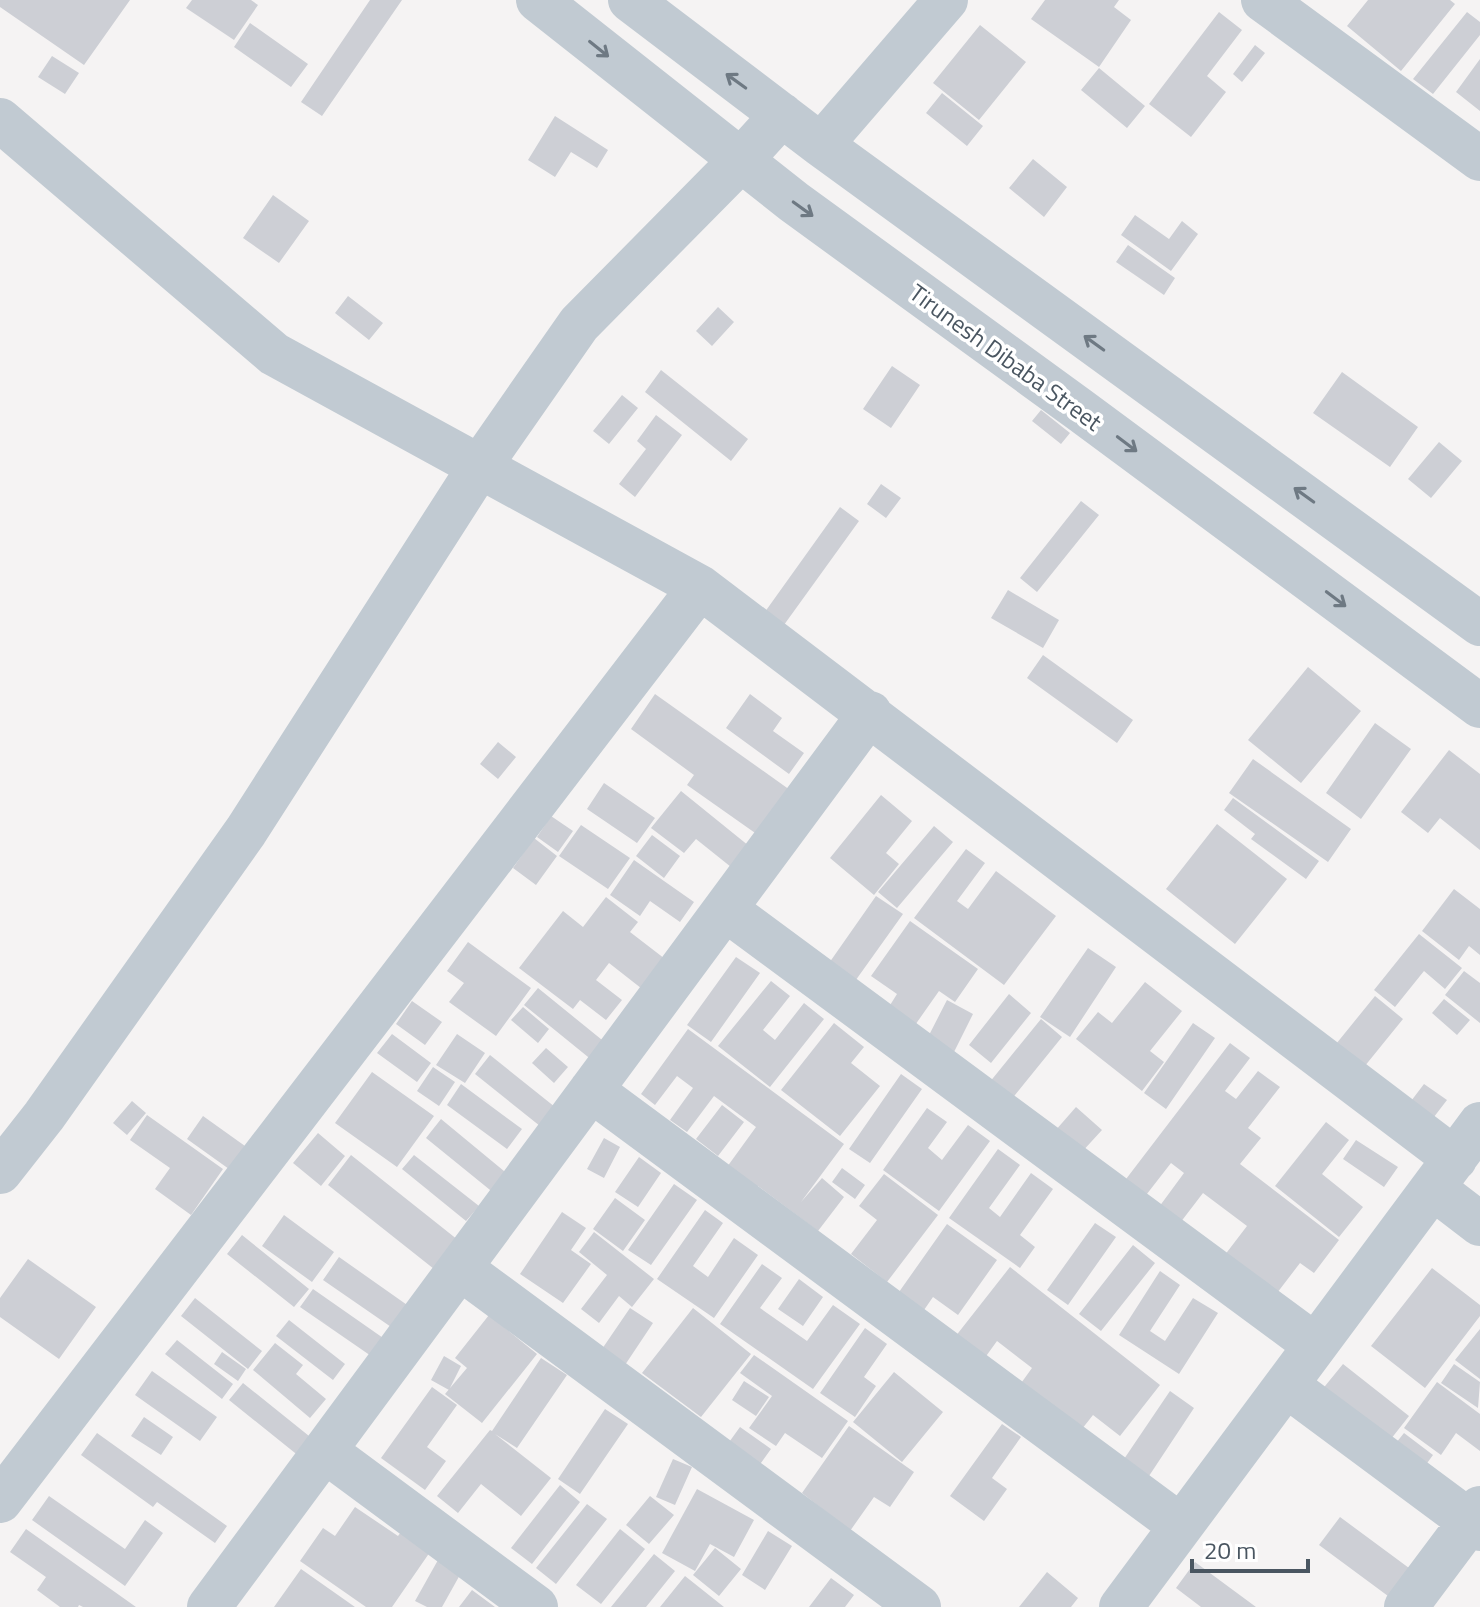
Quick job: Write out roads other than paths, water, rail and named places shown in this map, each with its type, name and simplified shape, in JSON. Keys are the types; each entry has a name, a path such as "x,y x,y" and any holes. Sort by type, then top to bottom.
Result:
{"street":[{"name":"Tirunesh Dibaba Street","path":"538,0 740,161 1480,706"},
{"path":"630,0 821,145 1480,624"},
{"path":"821,145 946,0"},
{"path":"1263,0 1480,159"},
{"path":"0,1172 44,1116 246,831 480,466 579,324 782,115"},
{"path":"0,120 274,354 700,587 870,713 1444,1173 1480,1224"},
{"path":"0,1501 700,587"},
{"path":"209,1607 870,713"},
{"path":"725,909 1315,1345"},
{"path":"591,1090 1181,1526"},
{"path":"1121,1607 1480,1124"},
{"path":"460,1268 919,1607"},
{"path":"1286,1385 1477,1520 1406,1607"},
{"path":"325,1451 536,1607"}]}
